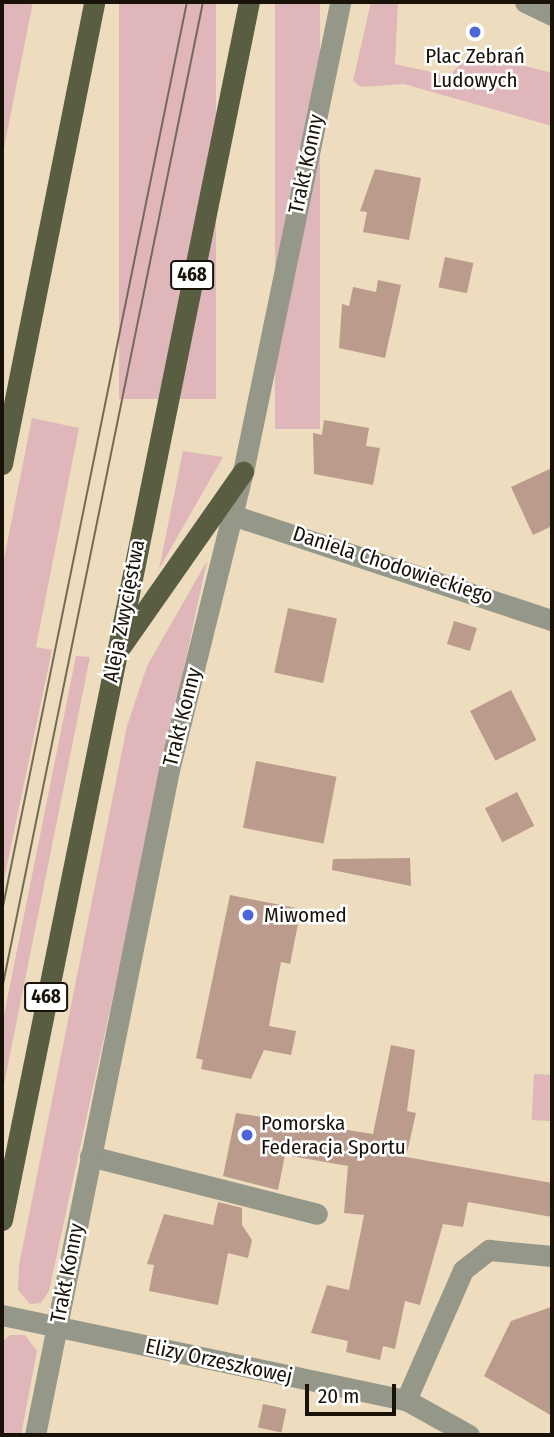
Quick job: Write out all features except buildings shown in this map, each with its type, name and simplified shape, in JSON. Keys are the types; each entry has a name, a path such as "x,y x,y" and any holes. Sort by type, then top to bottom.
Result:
{"main road":[{"path":"2,464 94,2"},
{"name":"Aleja Zwycięstwa","path":"2,1220 249,2"},
{"path":"116,653 243,472"}],"street":[{"name":"Trakt Konny","path":"35,1435 169,770 243,472 340,2"},
{"path":"525,2 552,15"},
{"name":"Daniela Chodowieckiego","path":"232,514 552,620"},
{"path":"90,1156 317,1214"},
{"path":"406,1400 463,1270 489,1250 552,1256"},
{"name":"Elizy Orzeszkowej","path":"2,1315 406,1400 469,1435"}],"shaded area":[{"path":"2,2 33,2 2,158"},
{"path":"119,2 216,2 216,399 119,399"},
{"path":"275,2 320,2 320,429 275,429"},
{"path":"371,2 398,2 395,64 449,76 472,52 552,73 552,126 404,84 361,87 353,81"},
{"path":"32,418 79,428 36,647 52,650 2,889 2,569"},
{"path":"183,451 223,457 159,569"},
{"path":"207,561 49,1291 41,1303 30,1304 18,1290 19,1265 127,726 147,666"},
{"path":"76,656 90,657 2,1094 2,1025"},
{"path":"534,1074 552,1075 550,1121 532,1120"},
{"path":"10,1335 25,1335 37,1351 21,1435 2,1435 2,1342"}],"tram line":[{"path":"2,911 187,2"},
{"path":"2,989 203,2"}],"place":[{"name":"Plac Zebrań Ludowych","path":"475,32"},
{"name":"Miwomed","path":"248,915"},
{"name":"Pomorska Federacja Sportu","path":"247,1135"}]}
